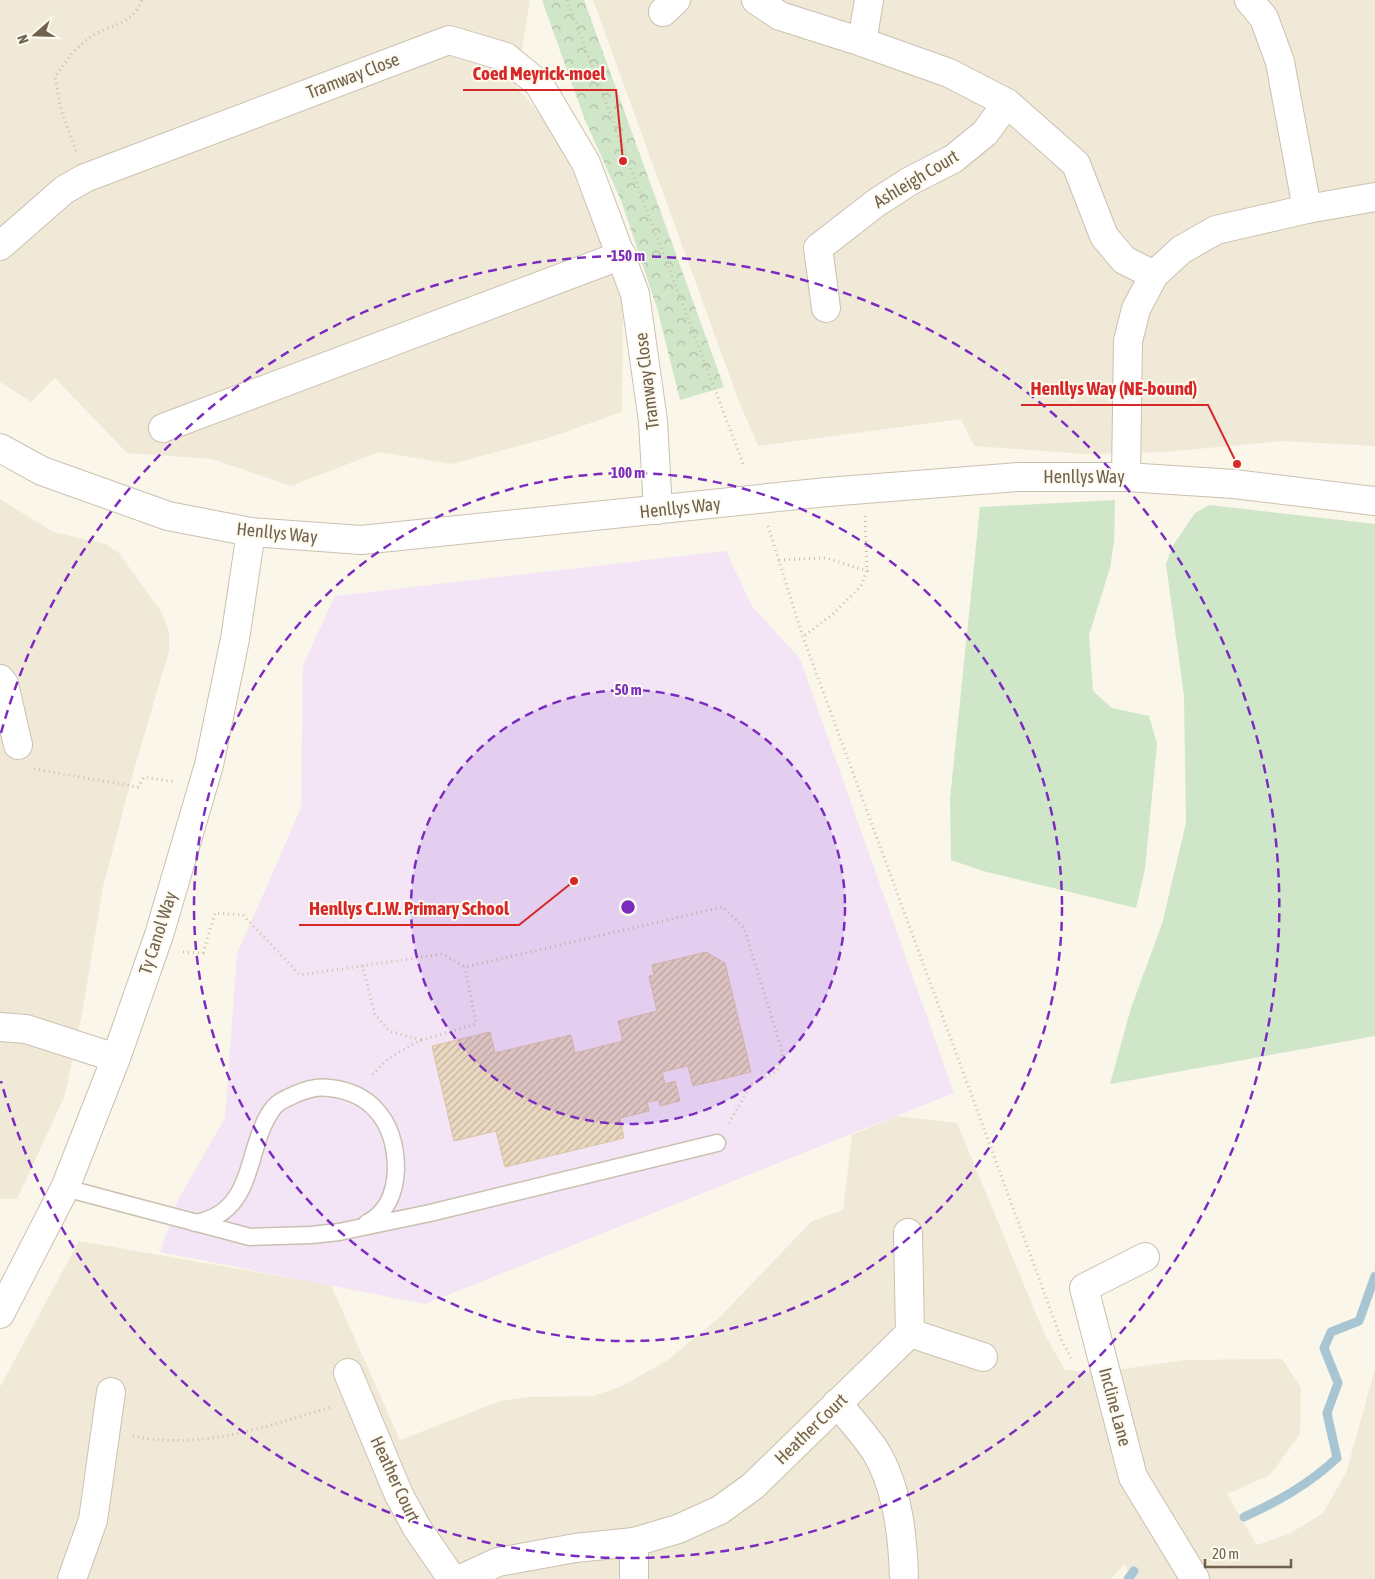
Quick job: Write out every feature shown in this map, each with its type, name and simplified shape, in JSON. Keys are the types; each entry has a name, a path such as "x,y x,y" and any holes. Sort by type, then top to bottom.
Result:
{"street":[{"path":"756,0 780,16 862,42 949,74 1007,103 1076,164 1104,236 1124,260 1154,275"},
{"path":"862,42 869,0"},
{"path":"1249,0 1264,18 1280,62 1307,209"},
{"name":"Tramway Close","path":"0,246 64,190 85,178 449,40 506,57 539,84 586,163 622,255 635,294 646,360 658,510"},
{"name":"Ashleigh Court","path":"826,308 818,248 882,198 953,159 985,133 1007,103"},
{"path":"1126,477 1128,341 1136,309 1154,275 1182,250 1216,230 1307,209 1375,197"},
{"path":"163,428 622,255"},
{"name":"Henllys Way","path":"0,448 42,471 168,516 251,532 362,540 864,488 1019,477 1126,477 1234,484 1375,501"},
{"name":"Ty Canol Way","path":"0,1314 65,1188 116,1058 154,950 203,787 235,639 251,532"},
{"path":"0,679 4,684 18,745"},
{"path":"0,1027 26,1029 116,1058"},
{"path":"908,1233 910,1333 983,1357"},
{"name":"Incline Lane","path":"1145,1257 1084,1288 1134,1477 1195,1579"},
{"name":"Heather Court","path":"461,1579 498,1562 575,1548 634,1542 678,1529 720,1510 753,1486 910,1333"},
{"name":"Heather Court","path":"348,1373 399,1495 417,1528 452,1579"},
{"path":"72,1579 93,1520 110,1392"},
{"path":"838,1403 876,1452 894,1497 903,1546 904,1579"},
{"path":"634,1542 634,1579"}],"lane":[{"path":"195,1223 207,1221 237,1197 246,1181 266,1119 275,1106 304,1090 322,1087 342,1089 372,1104 383,1117 391,1134 396,1168 392,1196 375,1219 360,1226"},
{"path":"65,1188 250,1237 311,1235 338,1232 430,1213 717,1143"}],"path":[{"path":"85,178 61,110 56,78 73,51 91,36 123,23 137,11 142,0"},
{"path":"567,0 744,466"},
{"path":"804,637 834,613 861,586 867,571 864,488"},
{"path":"766,521 804,637 1062,1341 1075,1366"},
{"path":"779,560 826,558 867,571"},
{"path":"18,745 30,768 138,787 144,777 203,787"},
{"path":"154,950 203,953 215,913 243,915 300,975 443,954 465,967 723,907 744,928 783,1054 777,1071 751,1085 717,1143"},
{"path":"362,965 375,1014 389,1030 420,1040"},
{"path":"355,1094 389,1058 420,1040 476,1024 465,967"},
{"path":"105,1431 142,1438 184,1441 234,1436 359,1399"}],"shaded area":[{"path":"0,0 530,0 516,87 557,133 591,216 623,305 622,412 548,438 452,464 379,452 291,486 212,459 127,453 55,378 31,402 0,382"},
{"path":"593,0 1375,0 1375,446 1282,441 1165,452 1084,454 974,446 961,419 758,446 738,399"},
{"path":"0,499 53,532 106,544 119,553 162,613 169,631 169,651 133,773 103,887 83,1008 65,1095 17,1199 0,1199"},
{"path":"726,551 752,606 800,659 954,1093 425,1304 160,1252 178,1200 225,1118 237,954 301,808 303,665 335,596"},
{"path":"897,1116 957,1123 1044,1333 1065,1370 1096,1373 1184,1360 1282,1359 1301,1388 1300,1434 1270,1475 1227,1494 1257,1545 1289,1534 1323,1513 1346,1473 1375,1369 1375,1579 1131,1579 1125,1564 1111,1579 0,1579 0,1387 79,1241 331,1285 400,1440 500,1401 529,1397 593,1396 622,1386 666,1361 718,1319 812,1221 843,1210 852,1135"}],"green space":[{"path":"542,0 584,0 724,387 680,400 657,308 622,203 585,120"},
{"path":"1115,500 1114,542 1110,568 1089,635 1093,691 1112,708 1149,716 1157,744 1145,869 1136,908 983,871 951,860 950,799 980,507"},
{"path":"1209,505 1375,524 1375,1036 1110,1084 1131,1008 1162,924 1186,823 1184,696 1166,564 1172,547 1195,513"}],"building":[{"path":"706,952 725,963 751,1072 693,1086 688,1066 662,1072 665,1084 675,1081 680,1101 660,1106 659,1100 647,1102 649,1111 620,1118 624,1138 505,1167 496,1131 454,1141 432,1046 490,1032 495,1053 571,1035 575,1053 623,1041 618,1021 657,1011 649,976 654,975 652,965"}],"waterway":[{"path":"1244,1517 1293,1491 1316,1476 1337,1458 1327,1413 1338,1383 1324,1348 1331,1332 1359,1321 1375,1276"},
{"path":"1128,1579 1134,1571"}],"place":[{"name":"Coed Meyrick-moel","path":"623,161"},
{"name":"Henllys Way (NE-bound)","path":"1237,464"},
{"name":"Henllys C.I.W. Primary School","path":"574,881"}]}
